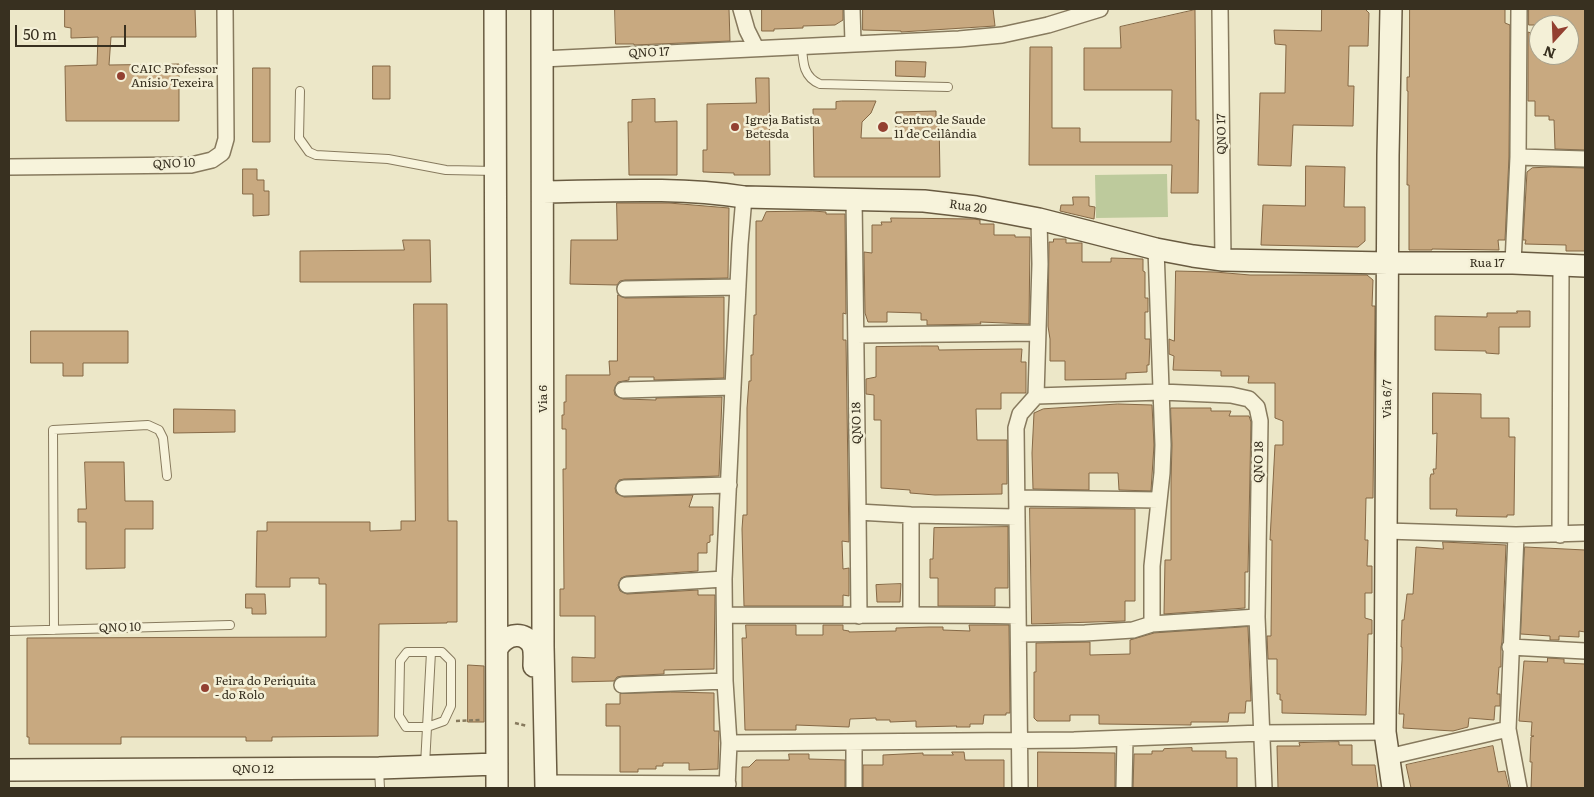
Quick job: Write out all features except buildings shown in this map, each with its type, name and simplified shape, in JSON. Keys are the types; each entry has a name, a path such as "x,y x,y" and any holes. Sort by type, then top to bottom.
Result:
{"street":[{"name":"QNO 10","path":"9,167 191,165 212,160 222,153 226,139 225,9"},
{"path":"495,9 497,788"},
{"name":"Via 6","path":"542,9 545,786"},
{"path":"741,9 746,30 756,48"},
{"path":"852,9 853,43"},
{"name":"QNO 17","path":"542,58 853,43 960,40 1002,35 1048,25 1100,9"},
{"name":"QNO 17","path":"1220,9 1223,260"},
{"name":"Via 6/7","path":"1391,9 1388,155 1385,732 1393,788"},
{"path":"1513,263 1518,157 1519,9"},
{"path":"1518,157 1585,159"},
{"name":"Rua 20","path":"543,192 672,191 716,193 744,197 924,201 976,207 1193,256 1223,260 1388,263"},
{"path":"498,647 506,638 519,635 528,640 534,649 534,744 545,786 728,786 729,744 725,681 724,579 744,197"},
{"name":"QNO 18","path":"854,198 859,616"},
{"path":"1020,788 1016,428 1020,414 1036,396 1040,264 1039,220"},
{"path":"1152,624 1152,566 1163,445 1156,249"},
{"name":"Rua 17","path":"1388,263 1513,263 1585,266"},
{"path":"1560,535 1561,265"},
{"path":"626,289 738,287"},
{"path":"856,334 1038,333"},
{"path":"623,390 733,387"},
{"name":"QNO 18","path":"1036,396 1161,392 1231,395 1249,399 1257,407 1260,421 1257,617 1264,788"},
{"path":"624,488 729,485"},
{"path":"1017,498 1159,500"},
{"path":"858,512 912,515 1017,516"},
{"path":"912,515 912,614"},
{"path":"1386,531 1516,535 1585,533"},
{"path":"1516,535 1508,729 1520,788"},
{"path":"627,585 724,579"},
{"path":"725,616 912,614 1018,616"},
{"path":"1019,634 1133,630 1152,624 1257,617"},
{"path":"1510,647 1585,650"},
{"path":"622,685 725,681"},
{"path":"1388,757 1508,729"},
{"path":"729,744 1020,741 1262,733 1385,732"},
{"path":"1124,788 1125,739"},
{"path":"854,742 854,788"},
{"name":"QNO 12","path":"9,770 379,778 425,767 497,764"}],"lane":[{"path":"802,46 806,73 813,81 820,84 948,88"},
{"path":"300,91 299,138 309,152 316,155 388,159 446,170 496,170"},
{"path":"54,630 53,430 148,425 159,430 163,438 167,476"},
{"name":"QNO 10","path":"9,631 230,624"},
{"path":"407,652 431,652 442,652 451,661 451,706 444,721 427,727 406,727 400,716 400,661 407,652"},
{"path":"425,767 431,652"}],"green space":[{"path":"1167,174 1168,217 1096,218 1095,175"}],"place":[{"name":"CAIC Professor Anísio Texeira","path":"121,76"},
{"name":"Igreja Batista Betesda","path":"735,127"},
{"name":"Centro de Saude 11 de Ceilândia","path":"883,127"},
{"name":"Feira do Periquita - do Rolo","path":"205,688"}]}
